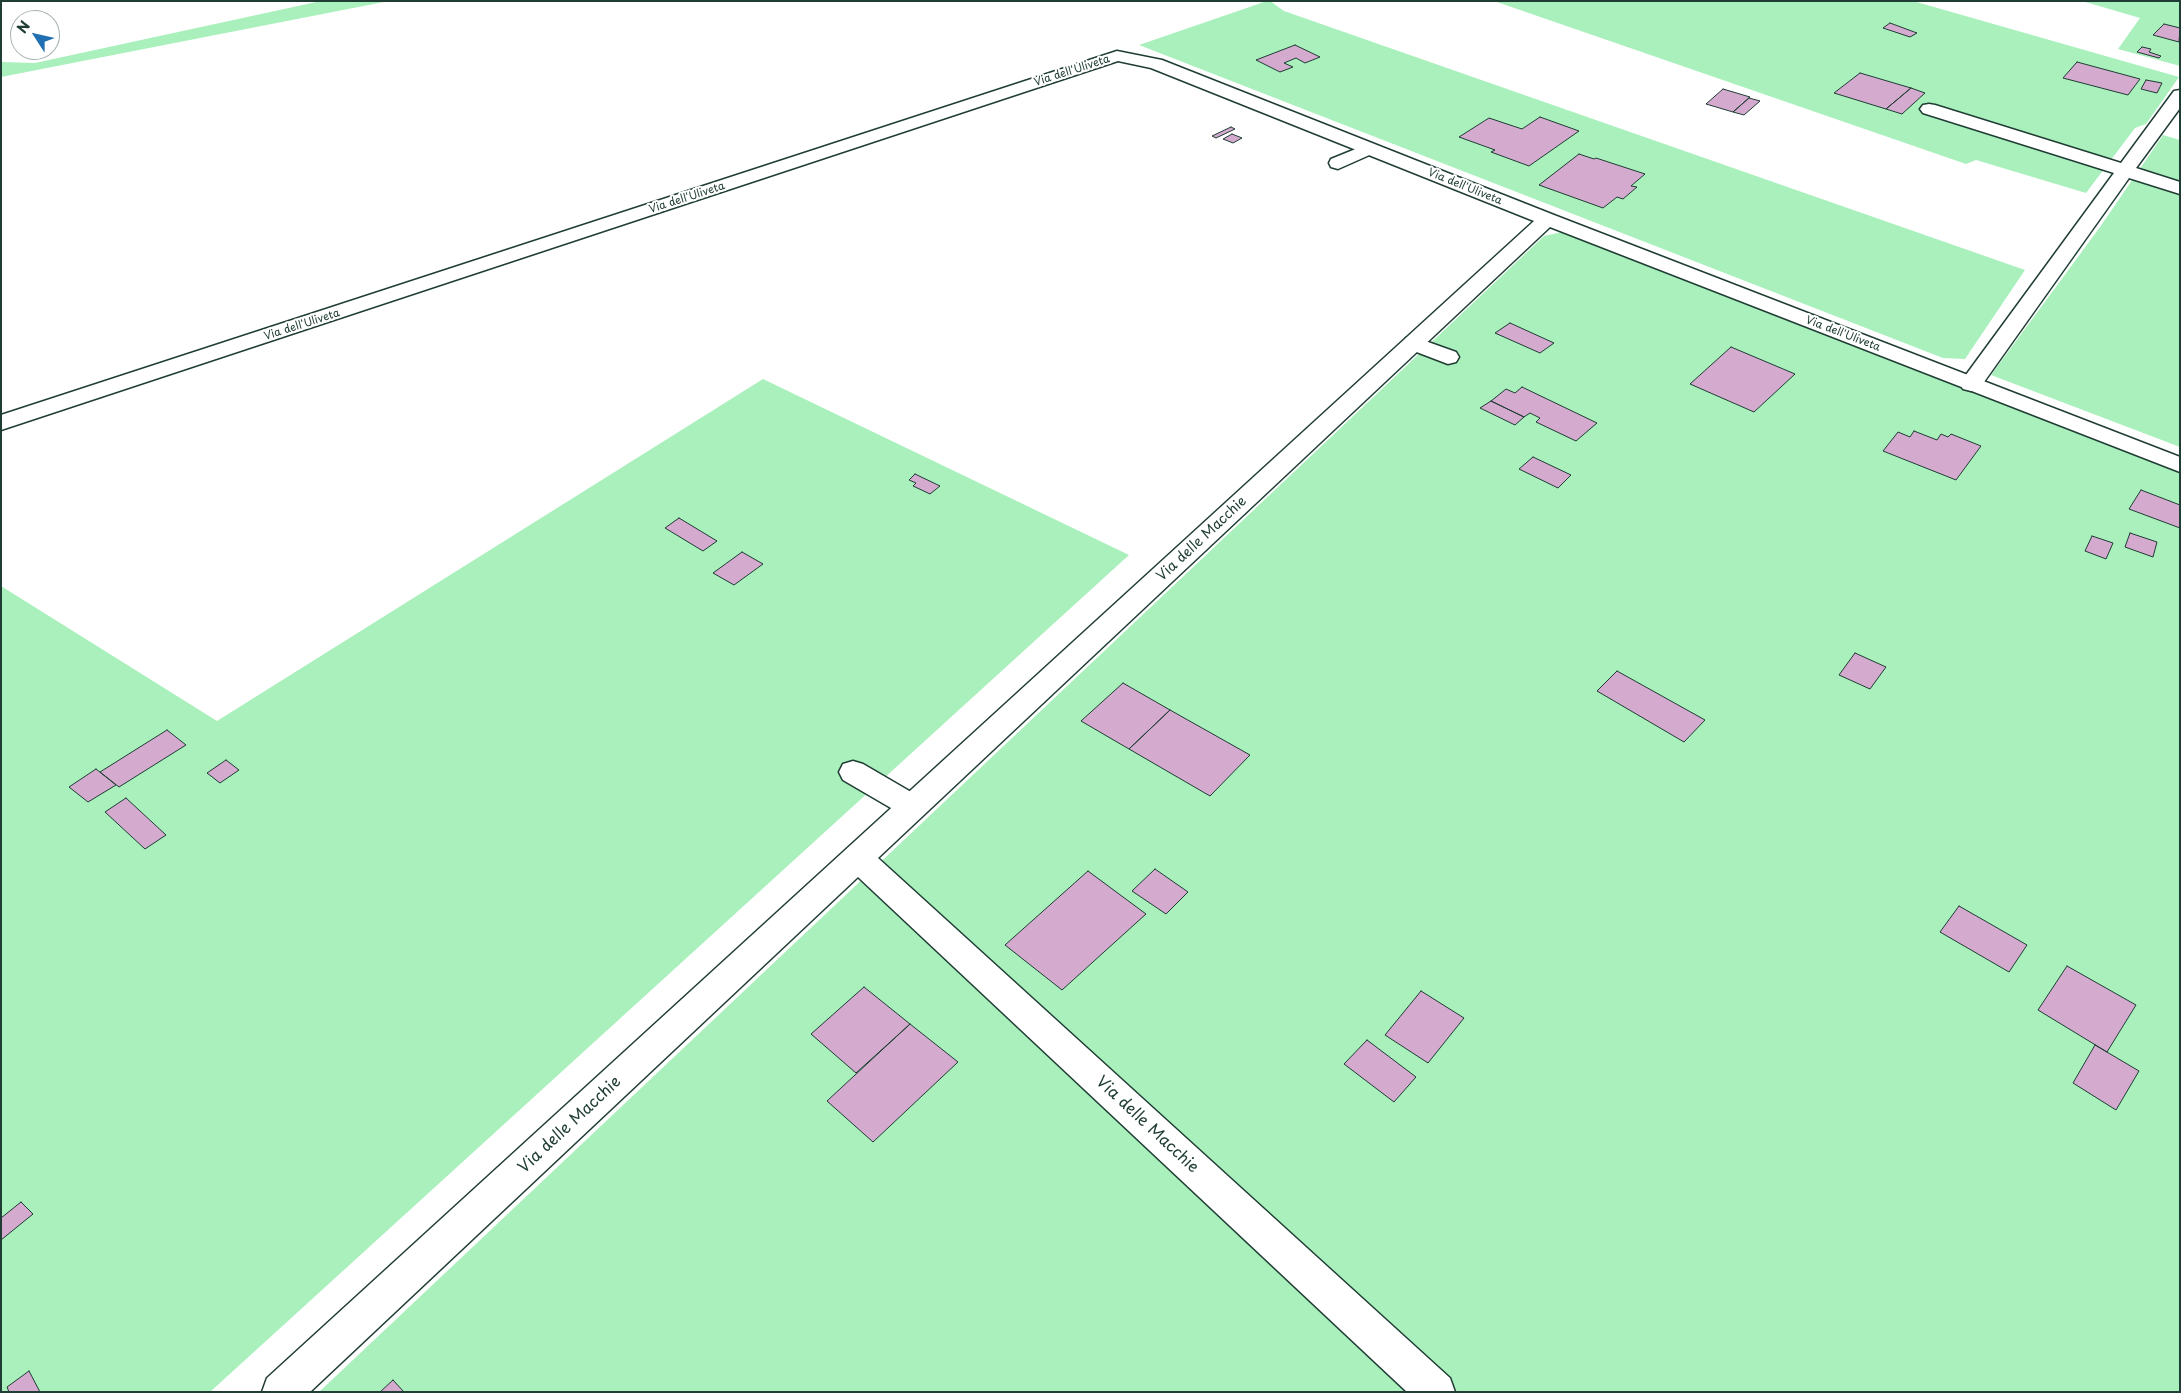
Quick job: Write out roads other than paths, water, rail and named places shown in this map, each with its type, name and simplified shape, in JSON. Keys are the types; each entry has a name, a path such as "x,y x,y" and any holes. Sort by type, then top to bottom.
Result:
{"street":[{"name":"Via dell'Uliveta","path":"1,423 1118,56 1156,64 1547,220 2180,465"},
{"path":"1971,384 2180,95"},
{"path":"1929,108 2180,188"},
{"path":"1338,163 1368,149"},
{"name":"Via delle Macchie","path":"281,1392 1547,220"},
{"path":"1414,343 1448,357"},
{"path":"853,772 913,806"},
{"name":"Via delle Macchie","path":"858,858 1436,1392"}]}
